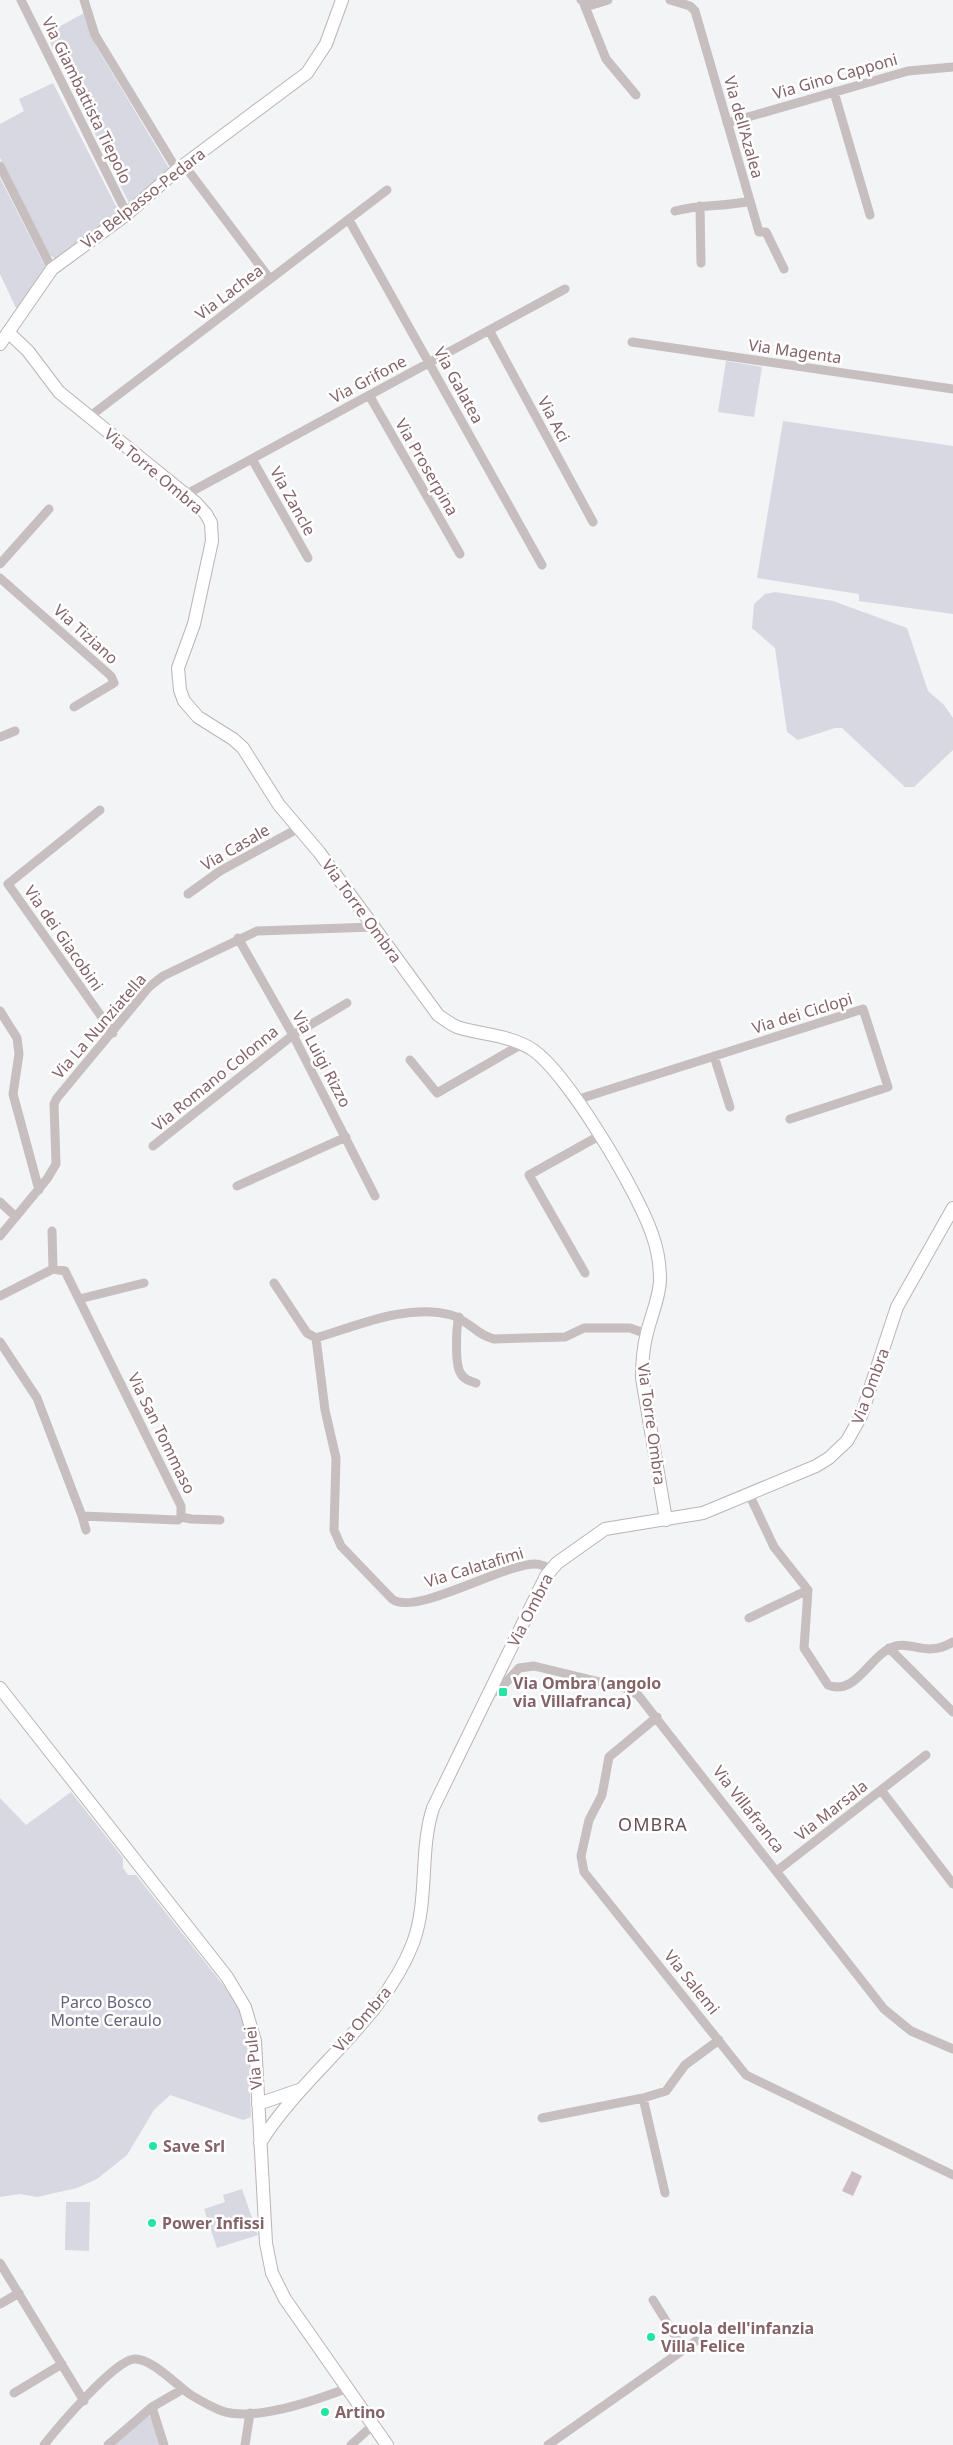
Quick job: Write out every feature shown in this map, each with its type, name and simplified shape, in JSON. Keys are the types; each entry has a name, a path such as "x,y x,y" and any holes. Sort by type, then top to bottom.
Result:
{"main road":[{"name":"Via Belpasso-Pedara","path":"0,344 52,269 127,214 180,167 307,73 326,44 342,0"},
{"name":"Via Torre Ombra","path":"8,332 28,351 59,392 185,495 206,514 211,523 212,541 194,624 180,657 178,679 184,701 198,717 243,748 279,805 319,852 438,1015 455,1026 511,1039 522,1044 533,1050 551,1067 576,1100 599,1136 645,1218 656,1248 659,1269 659,1294 647,1334 642,1360 642,1378 666,1520"},
{"name":"Via Ombra","path":"284,2100 301,2089 388,1992 408,1955 420,1913 427,1832 431,1814 490,1690 551,1569 604,1529 703,1513 816,1466 847,1441 868,1400 897,1306 953,1208"},
{"name":"Via Pulei","path":"0,1688 238,1994 245,2007 255,2041 266,2243 272,2273 285,2299 387,2445"},
{"path":"257,2077 266,2088 284,2100"},
{"path":"258,2104 284,2100"},
{"path":"260,2143 284,2100"}],"street":[{"name":"Via Giambattista Tiepolo","path":"21,0 127,214"},
{"path":"84,0 95,35 180,167 270,279"},
{"path":"582,2 592,5 608,0"},
{"name":"Via dell'Azalea","path":"670,0 690,6 695,11 759,232 766,232 784,269"},
{"path":"582,2 606,59 636,95"},
{"name":"Via Gino Capponi","path":"727,123 908,70 953,67"},
{"path":"834,92 870,215"},
{"path":"0,166 52,269"},
{"name":"Via Lachea","path":"89,417 387,190"},
{"path":"675,211 700,206 732,206 750,201"},
{"path":"700,206 701,263"},
{"name":"Via Galatea","path":"349,220 542,565"},
{"name":"Via Grifone","path":"185,495 565,289"},
{"name":"Via Aci","path":"489,330 593,522"},
{"name":"Via Magenta","path":"632,342 953,389"},
{"name":"Via Proserpina","path":"369,395 460,554"},
{"name":"Via Zancle","path":"252,458 308,558"},
{"path":"0,564 49,509"},
{"name":"Via Tiziano","path":"0,578 111,676 114,683 74,707"},
{"path":"0,737 15,731"},
{"name":"Via dei Giacobini","path":"100,810 8,884 113,1032"},
{"name":"Via Casale","path":"188,894 220,871 299,828"},
{"name":"Via La Nunziatella","path":"0,1236 48,1179 57,1159 54,1104 149,987 163,976 238,938 257,931 374,927"},
{"name":"Via Luigi Rizzo","path":"238,938 293,1035 375,1196"},
{"name":"Via Romano Colonna","path":"153,1146 293,1035 347,1003"},
{"name":"Via dei Ciclopi","path":"576,1100 863,1009 888,1087 790,1119"},
{"path":"0,1011 17,1038 19,1054 13,1094 39,1190"},
{"path":"410,1060 437,1093 522,1044"},
{"path":"714,1056 730,1107"},
{"path":"237,1186 346,1136"},
{"path":"585,1273 529,1175 599,1136"},
{"path":"0,1202 16,1217"},
{"path":"0,1296 53,1269 52,1231"},
{"name":"Via San Tommaso","path":"53,1269 64,1272 79,1299 181,1506 181,1516 178,1520 82,1516"},
{"path":"79,1299 144,1283"},
{"path":"274,1283 307,1333 316,1338 392,1316 417,1312 447,1314 459,1317 487,1337 494,1338 565,1337 584,1328 630,1328 647,1334"},
{"path":"459,1317 456,1326 459,1368 464,1377 476,1382"},
{"name":"Via Calatafimi","path":"316,1338 325,1410 336,1458 334,1530 341,1546 392,1599 402,1603 446,1594 493,1575 529,1564 539,1564 551,1569"},
{"path":"0,1342 37,1398 86,1530"},
{"path":"749,1494 774,1547 808,1590 804,1648 828,1685 838,1688 849,1685 889,1648 903,1645 937,1650 953,1642"},
{"path":"181,1516 191,1519 220,1520"},
{"path":"749,1618 808,1590"},
{"path":"889,1648 953,1712"},
{"name":"Via Villafranca","path":"490,1690 494,1692 501,1688 519,1668 534,1666 632,1690 657,1717 778,1870 884,2009 911,2031 953,2050"},
{"name":"Via Salemi","path":"657,1717 609,1757 602,1795 589,1820 581,1864 584,1872 746,2075 953,2175"},
{"path":"881,1790 926,1755"},
{"name":"Via Marsala","path":"778,1870 881,1790 953,1884"},
{"path":"542,2118 666,2092 685,2065 719,2040"},
{"path":"643,2098 664,2193"},
{"path":"0,2263 84,2401"},
{"path":"0,2304 19,2293"},
{"path":"653,2300 684,2350"},
{"path":"548,2445 696,2342"},
{"path":"44,2445 121,2364 136,2359 145,2361 183,2389 222,2411 250,2414 308,2403 348,2388"},
{"path":"14,2393 62,2364"},
{"path":"108,2445 152,2407 183,2389"},
{"path":"152,2407 164,2445"},
{"path":"245,2445 250,2414"},
{"path":"351,2445 373,2425"}],"green space":[{"path":"84,13 96,46 169,168 169,173 133,203 129,203 46,34"},
{"path":"53,83 120,214 56,260 50,255 0,158 0,124 24,111 19,99"},
{"path":"0,178 45,266 45,272 17,310 0,274"},
{"path":"726,361 762,367 754,417 718,412"},
{"path":"783,421 953,446 953,614 859,601 859,594 757,578"},
{"path":"775,592 833,601 907,628 928,691 944,705 953,718 953,750 914,787 905,787 842,728 835,728 798,740 787,732 775,648 752,628 754,604 765,594"},
{"name":"Parco Bosco Monte Ceraulo","path":"71,1792 123,1858 123,1868 128,1875 136,1875 228,1991 242,2015 248,2046 251,2117 243,2120 170,2095 154,2110 127,2155 97,2179 77,2188 37,2197 20,2194 0,2197 0,1798 26,1825"},
{"path":"242,2189 258,2235 217,2248 204,2209 225,2202 223,2195"},
{"path":"66,2202 90,2202 89,2251 65,2250"},
{"path":"148,2415 152,2418 161,2445 114,2445"}],"shaded area":[{"path":"852,2171 862,2176 853,2196 842,2191"}],"place":[{"name":"Via Ombra (angolo via Villafranca)","path":"503,1692"},
{"name":"Save Srl","path":"153,2146"},
{"name":"Power Infissi","path":"152,2223"},
{"name":"Scuola dell'infanzia Villa Felice","path":"651,2337"},
{"name":"Artino","path":"325,2412"}],"district":[{"name":"OMBRA","path":"653,1825"}]}
